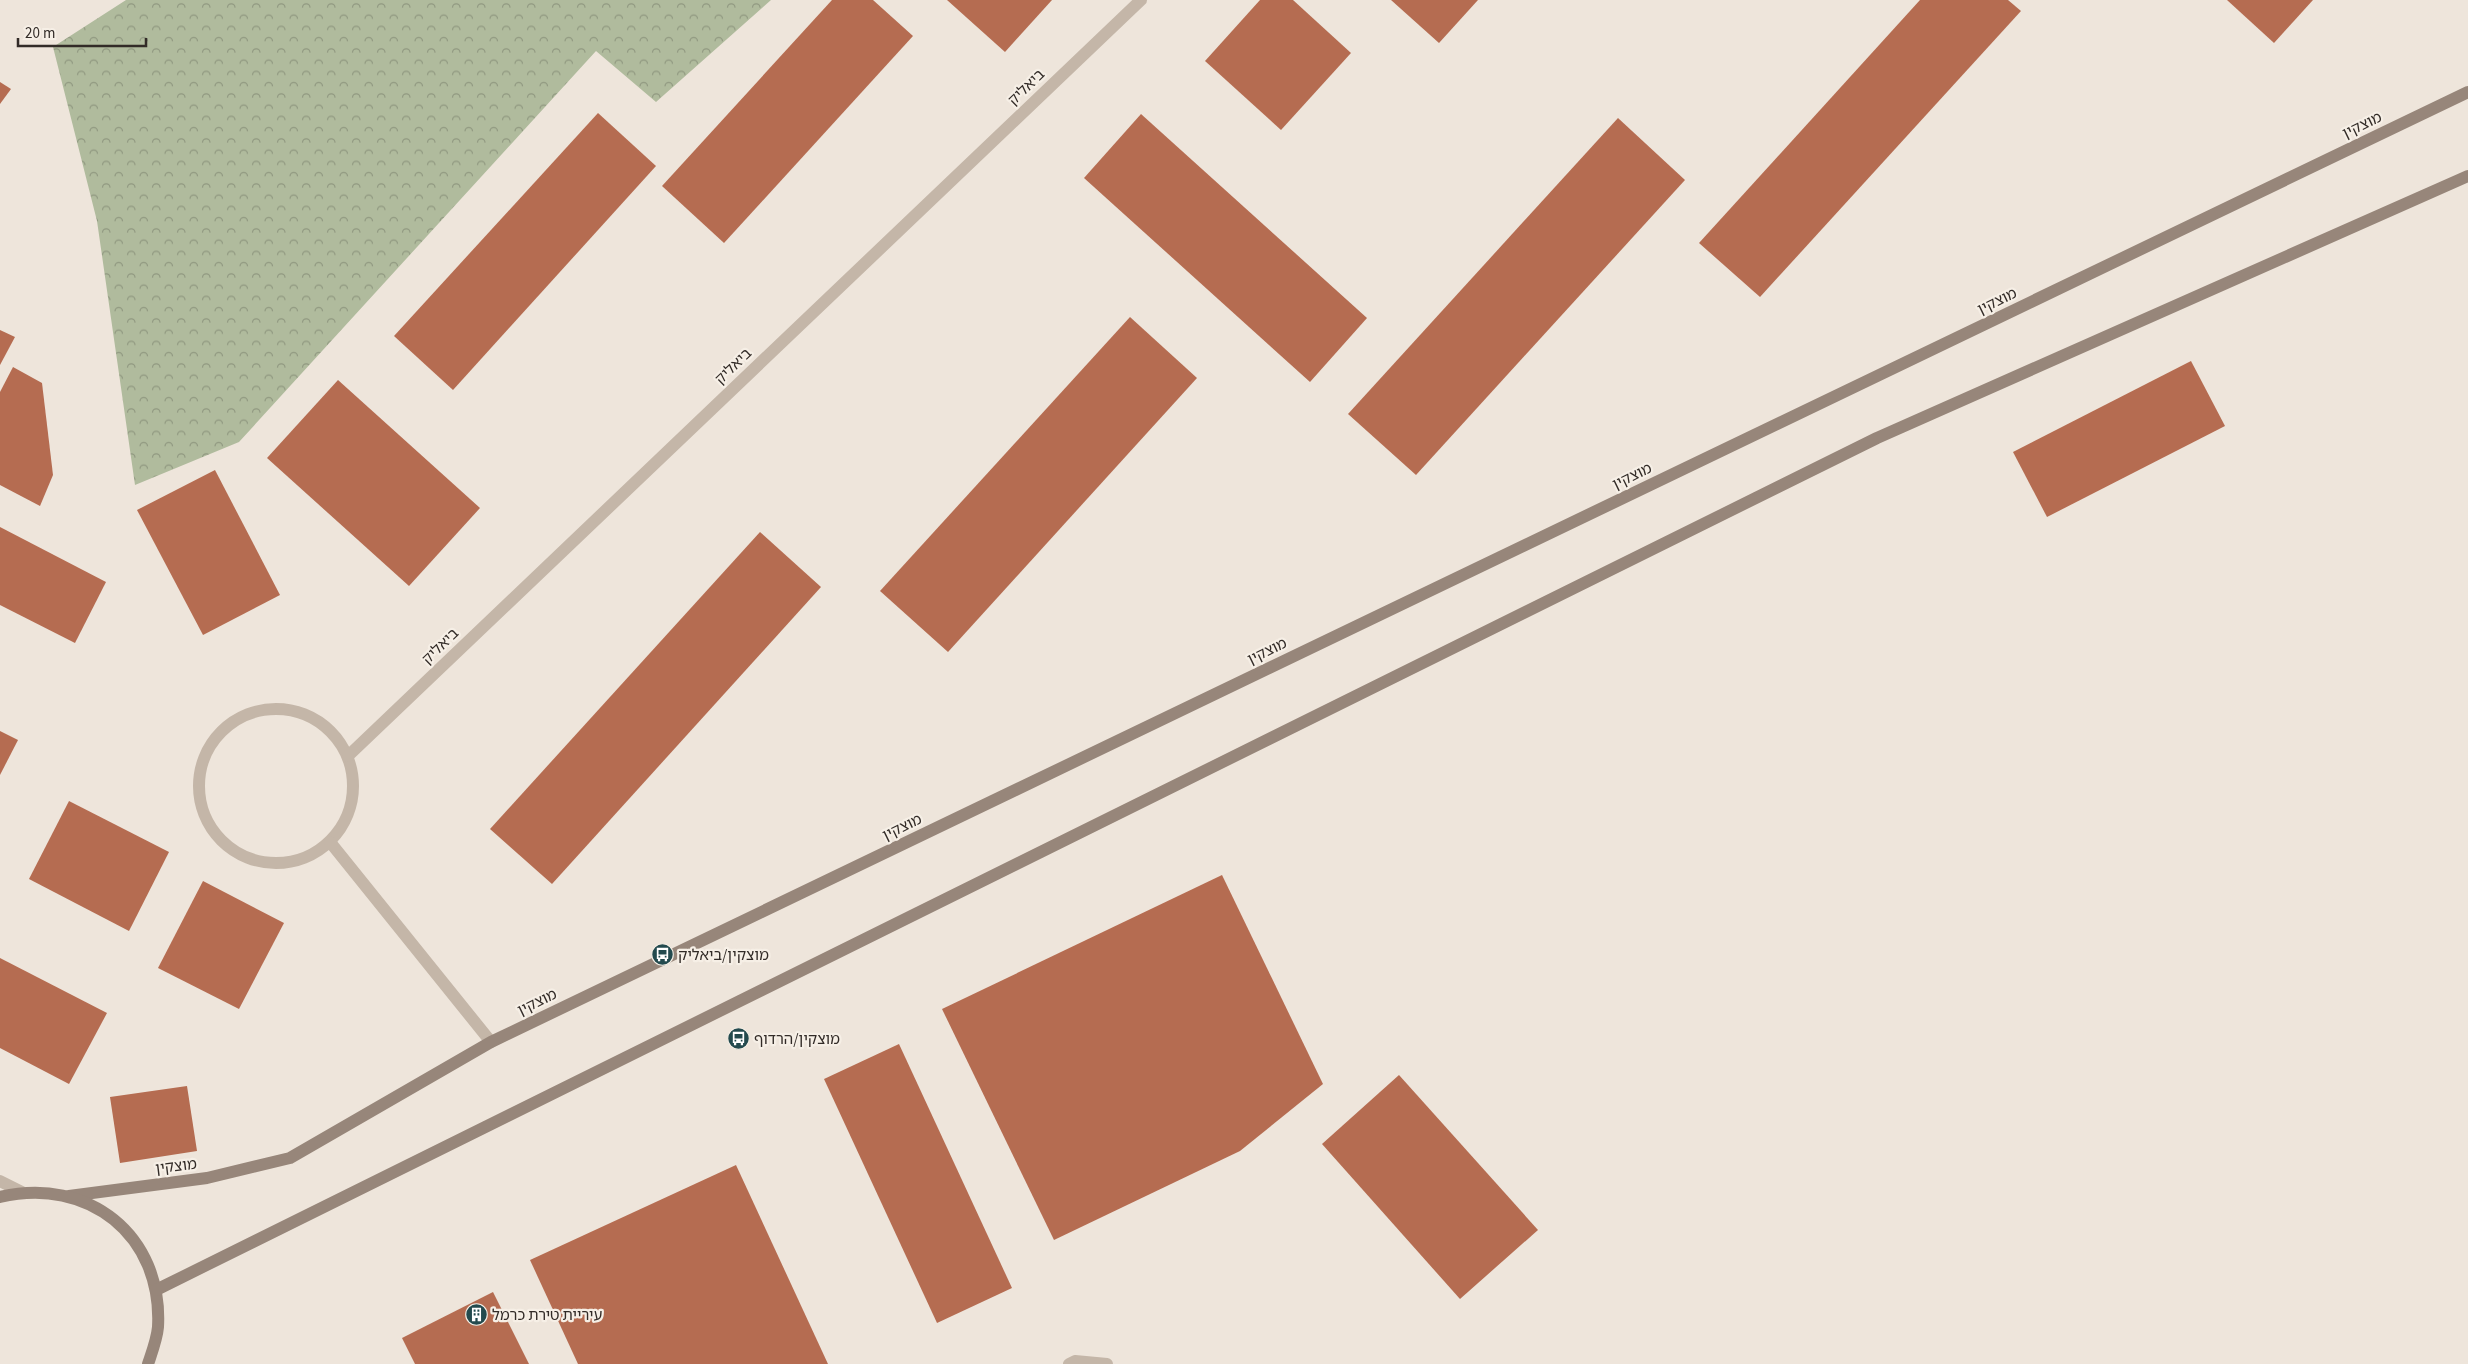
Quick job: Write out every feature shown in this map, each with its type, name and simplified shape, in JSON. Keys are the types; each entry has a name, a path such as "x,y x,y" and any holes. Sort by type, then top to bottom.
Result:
{"street":[{"name":"ביאליק","path":"348,756 1141,0"},
{"name":"מוצקין","path":"69,1196 206,1178 290,1158 491,1042 2468,92"},
{"path":"156,1290 1877,438 2468,176"},
{"path":"288,709 313,718 334,734 348,756 353,778 352,801 344,823 330,842 309,856 284,864 257,862 233,852 214,833 201,810 197,784 203,758 216,736 236,719 261,710 288,709"},
{"path":"330,842 491,1042"},
{"path":"0,1181 22,1192"},
{"path":"0,1197 22,1192 46,1191 69,1196 100,1209 126,1231 145,1258 156,1290 158,1328 148,1364"},
{"path":"1072,1363 1107,1364"}],"green space":[{"path":"126,0 771,0 656,102 596,51 239,442 135,485 97,221 53,47"}],"building":[{"path":"832,0 873,0 913,36 724,243 662,186"},
{"path":"947,0 1052,0 1005,52"},
{"path":"1260,0 1293,0 1351,53 1281,130 1205,61"},
{"path":"1391,0 1478,0 1439,43"},
{"path":"1920,0 2008,0 2021,11 1760,297 1699,243"},
{"path":"2227,0 2313,0 2274,43"},
{"path":"0,82 11,89 0,104"},
{"path":"598,113 656,166 453,390 394,336"},
{"path":"1141,114 1367,318 1310,382 1084,178"},
{"path":"1618,118 1685,180 1416,475 1348,414"},
{"path":"1130,317 1197,378 948,652 880,591"},
{"path":"0,330 15,337 0,365"},
{"path":"2191,361 2225,426 2047,517 2013,452"},
{"path":"13,367 42,383 53,475 40,506 0,485 0,392"},
{"path":"338,380 480,508 409,586 267,458"},
{"path":"215,470 280,595 203,635 137,510"},
{"path":"0,527 106,582 75,643 0,605"},
{"path":"760,532 821,587 552,884 490,829"},
{"path":"0,731 18,740 0,775"},
{"path":"69,801 169,852 129,931 29,879"},
{"path":"1222,875 1323,1084 1240,1151 1054,1240 942,1009"},
{"path":"203,881 284,923 239,1009 158,968"},
{"path":"0,958 107,1013 69,1084 0,1048"},
{"path":"899,1044 1012,1288 937,1323 824,1079"},
{"path":"1399,1075 1538,1230 1460,1299 1322,1144"},
{"path":"187,1086 197,1151 120,1163 110,1097"},
{"path":"736,1165 828,1364 578,1364 530,1260"},
{"name":"עיריית טירת כרמל","path":"493,1292 529,1364 415,1364 402,1338"}],"place":[{"name":"מוצקין/ביאליק","path":"662,955"},
{"name":"מוצקין/הרדוף","path":"738,1039"},
{"name":"עיריית טירת כרמל","path":"476,1315"}]}
